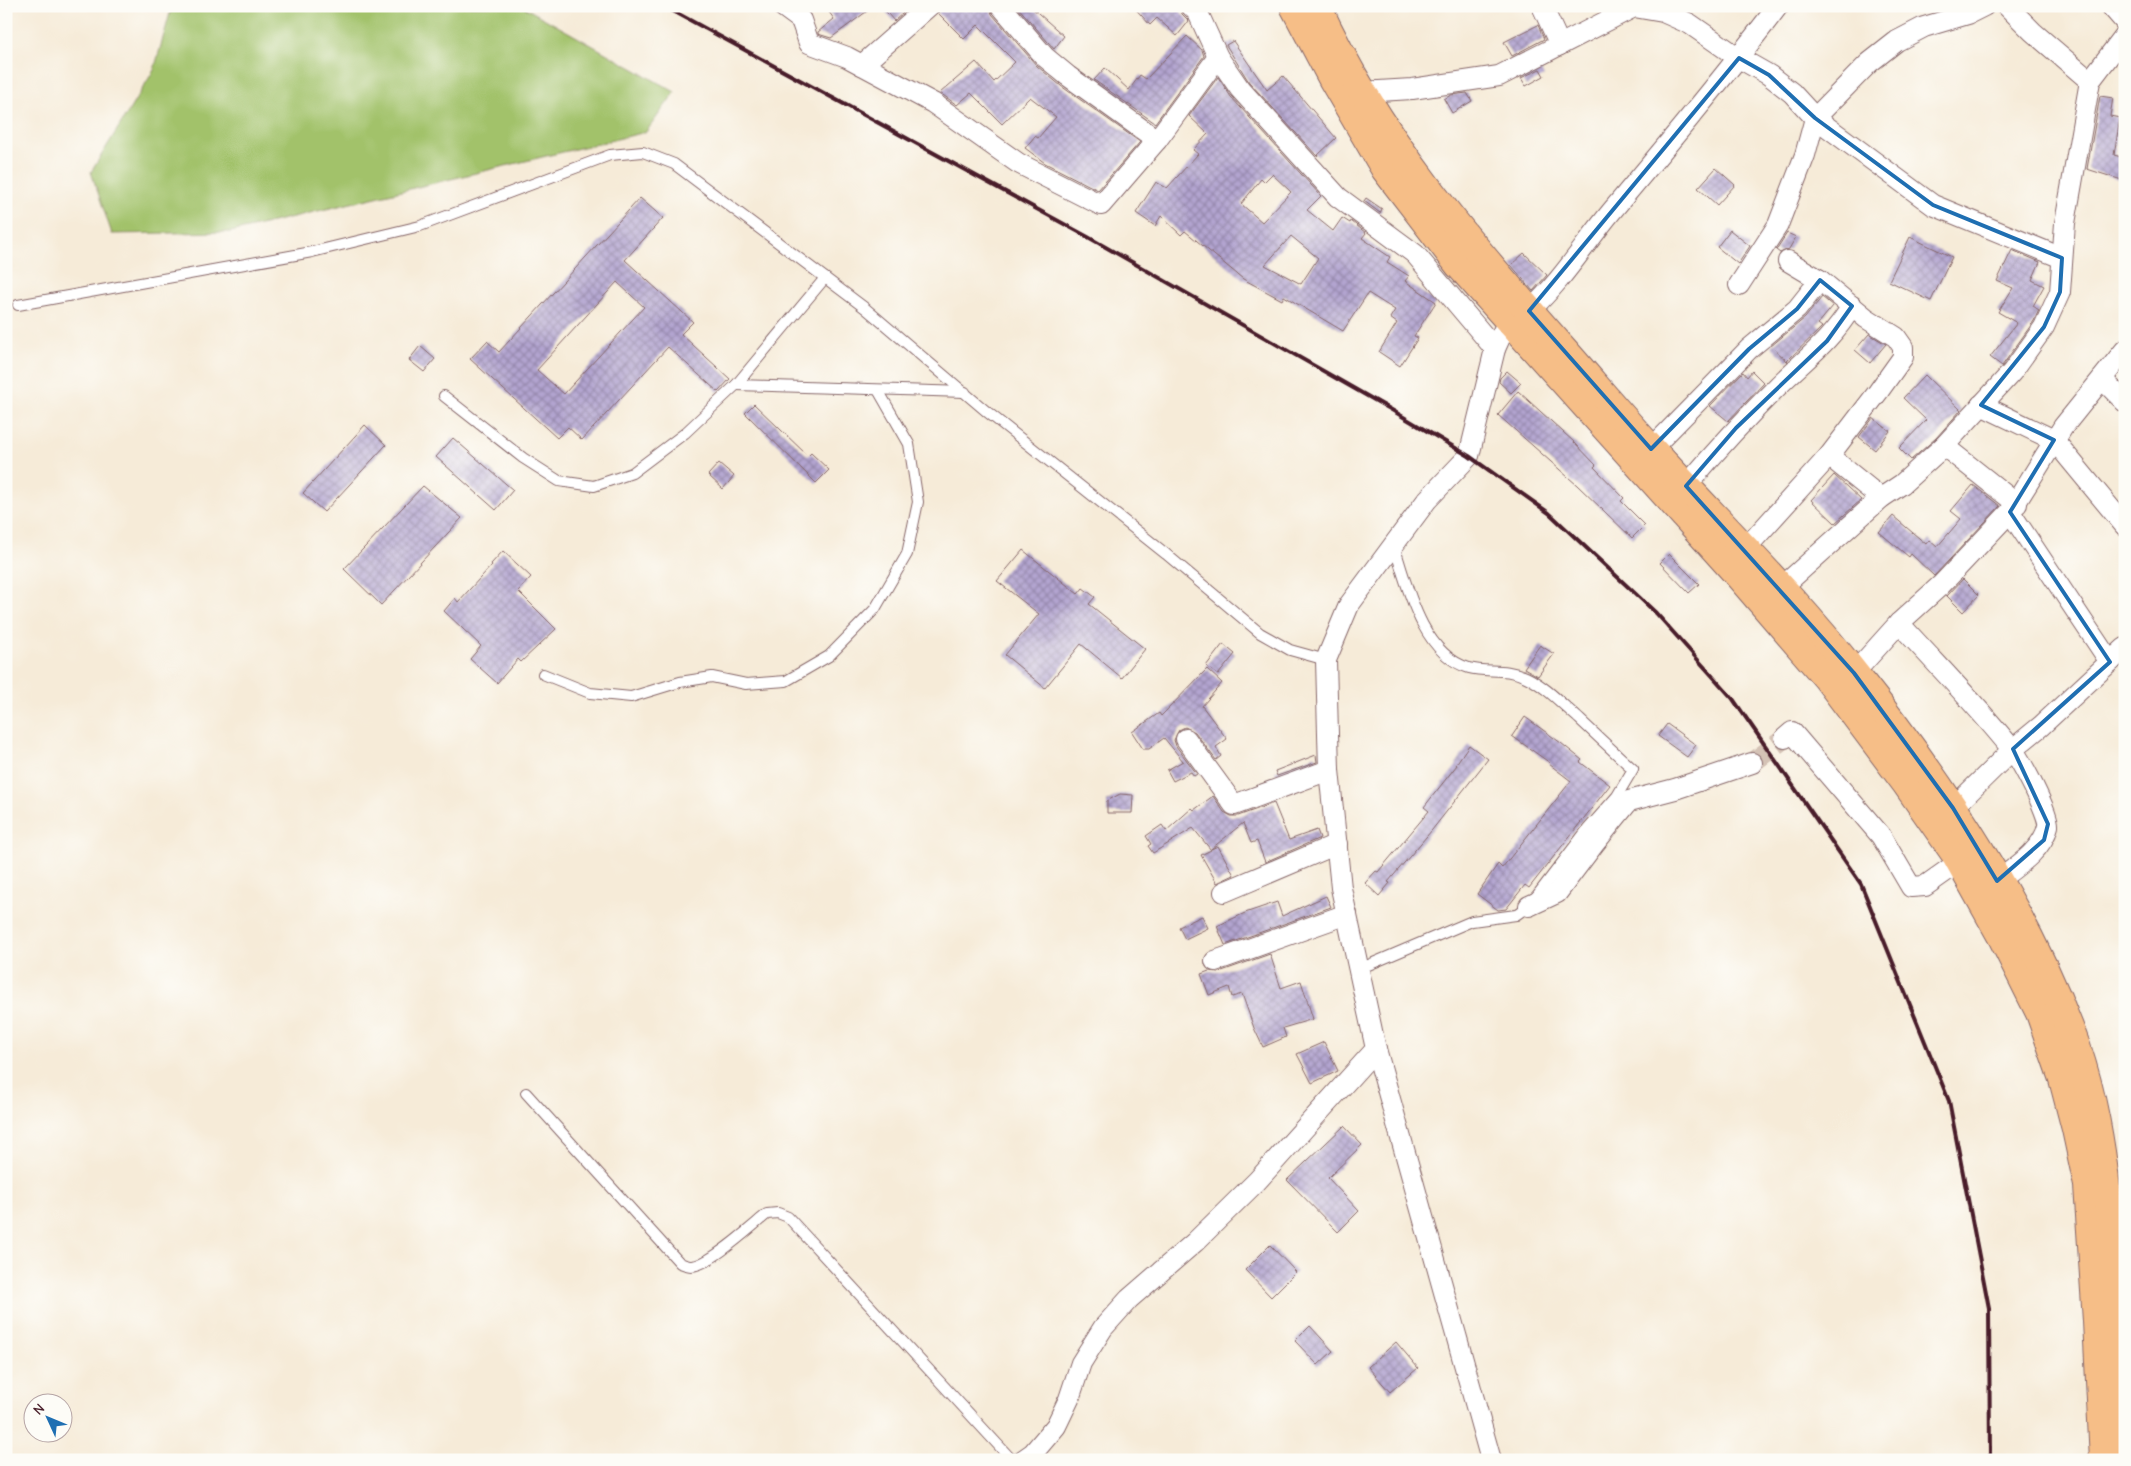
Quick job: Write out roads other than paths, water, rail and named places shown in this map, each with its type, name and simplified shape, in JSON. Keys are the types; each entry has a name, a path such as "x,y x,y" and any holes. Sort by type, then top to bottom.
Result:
{"highway":[{"path":"1294,6 1333,80 1386,169 1459,265 1519,315 1652,449 1781,588 1854,673 1953,808 1997,881 2021,923 2050,983 2077,1048 2101,1143 2119,1304 2125,1443"},
{"path":"1317,6 1329,33 1362,92 1423,183 1476,251 1519,315 1827,678 1905,782 1959,862 2003,939 2040,1013 2063,1079 2088,1185 2104,1460"}],"street":[{"path":"782,6 801,20 809,43 847,56 933,103 1018,163 1101,205 1158,140 1218,56"},
{"path":"862,65 929,6"},
{"path":"1001,6 1045,57 1068,76 1158,140"},
{"path":"1542,6 1560,44"},
{"path":"1362,92 1412,88 1499,76 1634,6 1663,12 1690,24 1739,58 1769,75 1792,93 1815,118 1933,205 2062,258"},
{"path":"1491,1460 1376,1049 1341,888 1329,770 1326,660 1349,605 1427,500 1469,456 1495,349 1519,315 1544,298 1597,229 1739,58 1778,6"},
{"path":"1739,285 1778,225 1805,156 1815,118 1869,63 1897,41 1924,27 1968,14 1984,6"},
{"path":"2007,6 2032,32 2090,81"},
{"path":"2111,6 2125,22"},
{"path":"1200,9 1218,56 1240,89 1338,197 1415,254 1495,349"},
{"path":"1781,588 1881,498 1902,484 1944,446 2012,372 2044,327 2060,292 2065,223 2090,81 2125,35"},
{"path":"1744,549 1829,456 1903,357 1903,347 1896,337 1852,306 1820,280 1788,262"},
{"path":"1652,449 1749,348 1797,309 1820,280"},
{"path":"1686,486 1736,428 1827,341 1842,323 1852,306"},
{"path":"1854,673 1899,623 1941,585 2013,508 2054,440 2125,350"},
{"path":"2102,378 2125,402"},
{"path":"1981,405 2054,440 2125,526"},
{"path":"1944,446 2013,508 2117,655 2012,749 1953,808"},
{"path":"1829,456 1881,498"},
{"path":"1899,623 2012,749 2042,805 2048,824 2044,840 2019,864 1997,881"},
{"path":"1785,738 1792,732 1881,836 1911,887 1925,886 1959,862"},
{"path":"1186,739 1234,805 1329,770"},
{"path":"1529,906 1557,893 1629,801 1675,789 1752,763"},
{"path":"1224,892 1337,844"},
{"path":"1215,961 1347,914"},
{"path":"1023,1460 1033,1453 1056,1426 1069,1399 1081,1363 1103,1328 1130,1299 1258,1181 1376,1049"}],"lane":[{"path":"18,305 312,252 420,226 610,155 643,152 674,164 865,308 1260,633 1290,650 1326,660"},
{"path":"444,396 523,458 559,481 594,486 632,473 685,433 736,384 825,278"},
{"path":"736,384 965,392"},
{"path":"543,674 590,694 631,697 680,682 712,677 746,684 786,681 830,656 875,609 907,554 918,502 909,444 878,390"},
{"path":"1359,969 1472,921 1516,915 1529,906 1587,830 1617,796 1633,769 1555,696 1526,677 1504,670 1470,668 1448,656 1431,637 1416,611 1394,543"},
{"path":"526,1093 680,1263 691,1266 701,1264 767,1214 778,1213 788,1217 1012,1460"}],"tunnel":[{"path":"1752,763 1785,738"}],"railway":[{"path":"664,6 1088,237 1469,456 1549,513 1656,613 1733,699 1861,884 1949,1101 1989,1308 1990,1460"}]}
